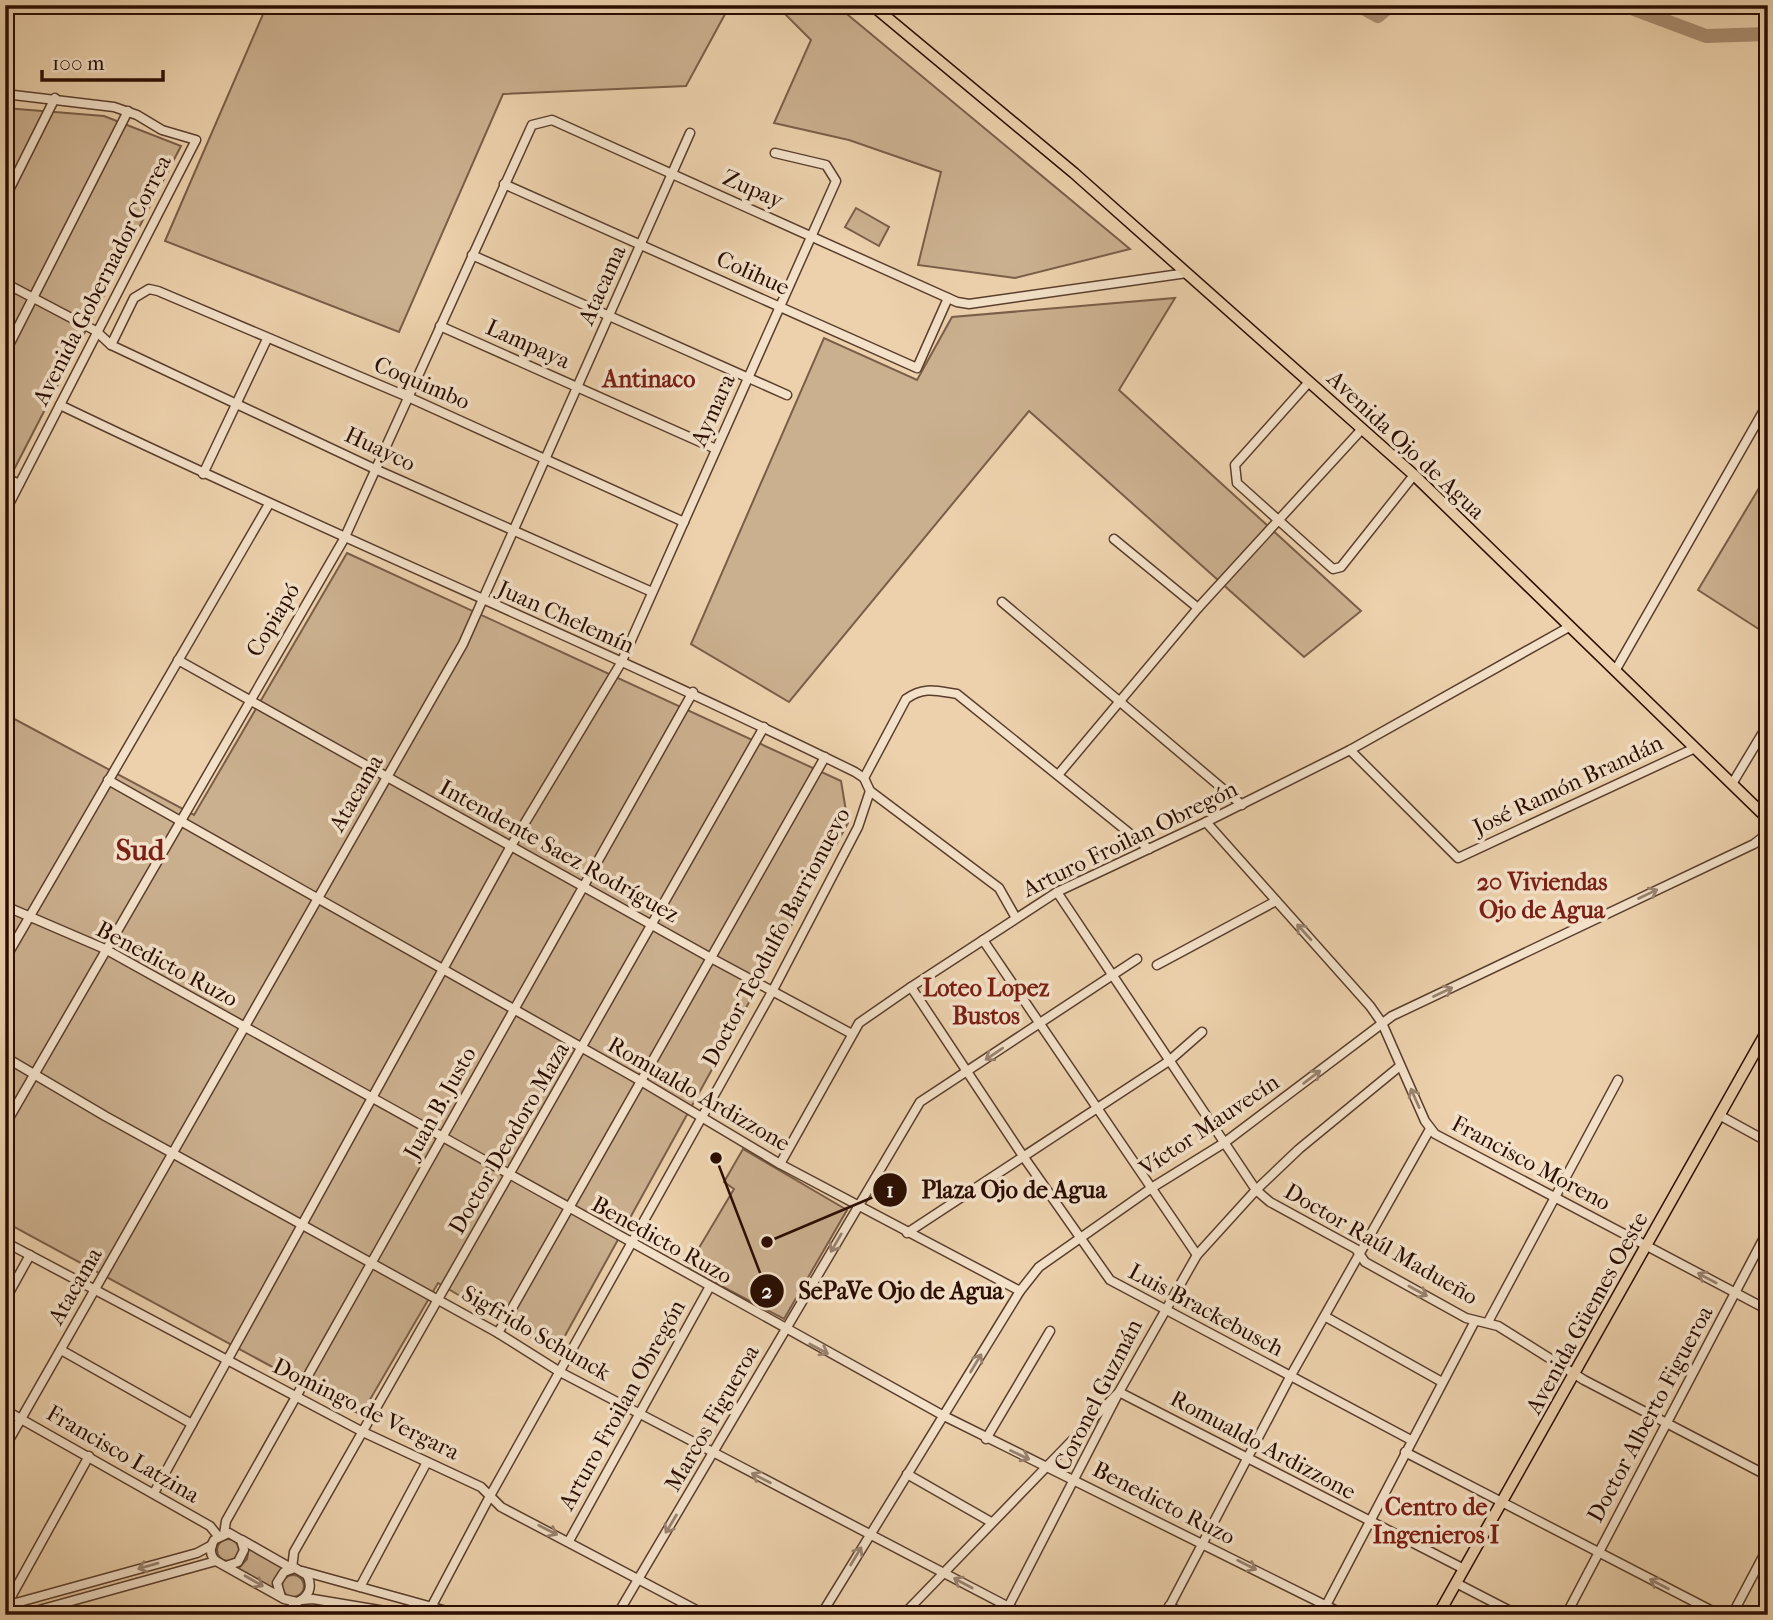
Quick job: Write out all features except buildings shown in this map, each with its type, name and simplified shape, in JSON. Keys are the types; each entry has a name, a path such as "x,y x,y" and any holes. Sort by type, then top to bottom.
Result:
{"main road":[{"name":"Avenida Ojo de Agua","path":"872,5 1074,173 1414,475 1768,819"},
{"name":"Avenida Güemes Oeste","path":"1438,1615 1719,1115 1764,1043 1768,1029"}],"street":[{"path":"5,94 55,98 128,111 5,353"},
{"path":"5,198 55,98"},
{"name":"Avenida Gobernador Correa","path":"5,512 195,140 162,130 128,111"},
{"name":"Zupay","path":"541,121 552,120 948,298"},
{"name":"Copiapó","path":"5,1125 249,698 344,538 526,133 532,125 541,121"},
{"name":"Atacama","path":"5,1447 463,643 690,133"},
{"name":"Aymara","path":"154,1493 511,846 621,663 836,181 827,165 775,153"},
{"name":"Colihue","path":"504,184 917,368 948,298"},
{"path":"472,255 788,396"},
{"path":"948,298 969,304 1187,273"},
{"name":"Huayco","path":"5,283 111,345 375,469 652,592"},
{"name":"Coquimbo","path":"111,345 134,298 142,291 158,291 408,397 684,522"},
{"name":"Lampaya","path":"440,326 716,449"},
{"path":"203,474 267,339"},
{"path":"1309,382 1235,465 1237,483 1333,569 1341,567 1414,475"},
{"path":"1615,671 1768,403"},
{"name":"Juan Chelemín","path":"60,405 203,474 482,601 693,692 864,778"},
{"path":"1058,775 1198,608 1362,429"},
{"path":"5,477 19,484"},
{"path":"5,959 269,504"},
{"path":"1114,539 1198,608"},
{"path":"1002,602 1242,805"},
{"name":"Arturo Froilan Obregón","path":"780,1164 859,1023 911,987 1057,892 1242,805 1350,750 1569,627"},
{"name":"Intendente Saez Rodríguez","path":"178,660 710,958 852,1034"},
{"path":"1016,918 999,888 870,791 864,778 906,699 918,691 928,689 957,694 1149,849"},
{"name":"Juan B. Justo","path":"221,1535 226,1521 693,692"},
{"path":"1732,784 1768,724"},
{"name":"Doctor Deodoro Maza","path":"295,1569 294,1552 764,727"},
{"name":"José Ramón Brandán","path":"1350,750 1458,858 1695,748"},
{"path":"498,1333 825,757"},
{"name":"Romualdo Ardizzone","path":"108,780 641,1081 780,1164 1020,1291"},
{"name":"Doctor Teodulfo Barrionuevo","path":"429,1611 490,1496 773,990 858,827 870,791"},
{"name":"Francisco Moreno","path":"1206,822 1382,1023 1430,1129 1555,1199 1768,1310"},
{"name":"Víctor Mauvecín","path":"821,1615 1020,1291 1040,1267 1153,1187 1224,1143 1382,1023 1754,844 1768,833"},
{"name":"Doctor Raúl Madueño","path":"1057,892 1256,1190 1270,1202 1356,1249 1365,1262 1475,1321 1488,1322 1574,1373 1768,1476"},
{"path":"1157,965 1276,901"},
{"name":"Benedicto Ruzo","path":"5,906 105,949 568,1210 986,1439 1076,1480 1345,1615"},
{"path":"983,940 1197,1255"},
{"name":"Marcos Figueroa","path":"617,1615 920,1102 1137,959"},
{"name":"Luis Brackebusch","path":"911,987 1023,1156 1110,1280 1411,1440"},
{"path":"907,1233 1169,1061 1202,1032"},
{"name":"Sigfrido Schunck","path":"5,1057 172,1153 498,1333 560,1372 870,1533 1006,1611 1024,1615"},
{"name":"Coronel Guzmán","path":"1006,1611 1076,1480 1119,1392 1197,1255 1256,1190 1299,1149 1400,1066"},
{"path":"1488,1322 1618,1080"},
{"path":"1719,1115 1768,1142"},
{"path":"1186,1615 1167,1611 1290,1377 1430,1129"},
{"name":"Doctor Alberto Figueroa","path":"1566,1615 1768,1230"},
{"name":"Domingo de Vergara","path":"5,1242 363,1432 481,1488 501,1507 706,1615"},
{"path":"5,1300 30,1255"},
{"name":"Arturo Froilan Obregón","path":"569,1541 709,1288"},
{"path":"1325,1317 1442,1382"},
{"path":"1321,1615 1475,1321"},
{"path":"986,1439 1050,1331"},
{"path":"61,1350 192,1424"},
{"path":"902,1615 1119,1392"},
{"name":"Romualdo Ardizzone","path":"1119,1392 1464,1569"},
{"name":"Francisco Latzina","path":"5,1410 154,1493 221,1535"},
{"path":"1405,1452 1720,1615"},
{"path":"6,1606 89,1456"},
{"path":"360,1587 427,1462"},
{"path":"907,1474 991,1521"},
{"path":"6,1606 197,1553 212,1545 221,1535 239,1537 308,1578 310,1586 290,1615"},
{"path":"226,1566 236,1564 243,1556 244,1545 239,1537"},
{"path":"212,1545 212,1556 216,1561 281,1597 409,1615"},
{"path":"1732,1615 1768,1547"},
{"path":"21,1615 216,1561"},
{"path":"295,1569 360,1587 429,1611 461,1615"},
{"path":"281,1597 277,1589 278,1581 295,1569"},
{"path":"1456,1583 1518,1615"}],"shaded area":[{"path":"267,5 730,5 686,86 503,94 399,332 165,241"},
{"path":"776,5 836,5 1130,249 1015,278 918,265 941,172 849,140 774,123 811,40"},
{"path":"5,108 104,116 181,146 5,487"},
{"path":"856,208 889,227 879,246 845,227"},
{"path":"1175,298 1119,390 1361,611 1304,657 1029,411 789,702 691,644 824,338 917,380 952,317"},
{"path":"1768,473 1768,635 1698,590"},
{"path":"347,553 841,781 848,823 556,1352 438,1283 361,1415 5,1222 5,714 194,815"},
{"path":"743,1149 847,1210 784,1319 687,1268 734,1189 724,1182"},
{"path":"224,1539 232,1539 239,1546 239,1554 232,1561 224,1561 217,1554 217,1546"},
{"path":"249,1547 285,1568 275,1578 274,1590 238,1569 247,1559"},
{"path":"289,1575 297,1575 304,1582 304,1590 297,1597 289,1597 282,1590 282,1582"}],"waterway":[{"path":"1074,5 1084,5"},
{"path":"1358,5 1378,16 1391,5"},
{"path":"1623,5 1706,36 1768,34"}],"place":[{"name":"SePaVe Ojo de Agua","path":"716,1158"},
{"name":"Plaza Ojo de Agua","path":"767,1242"}],"district":[{"name":"Antinaco","path":"649,379"},
{"name":"Sud","path":"140,850"},
{"name":"20 Viviendas Ojo de Agua","path":"1542,896"},
{"name":"Loteo Lopez Bustos","path":"986,1002"},
{"name":"Centro de Ingenieros I","path":"1436,1521"}]}
